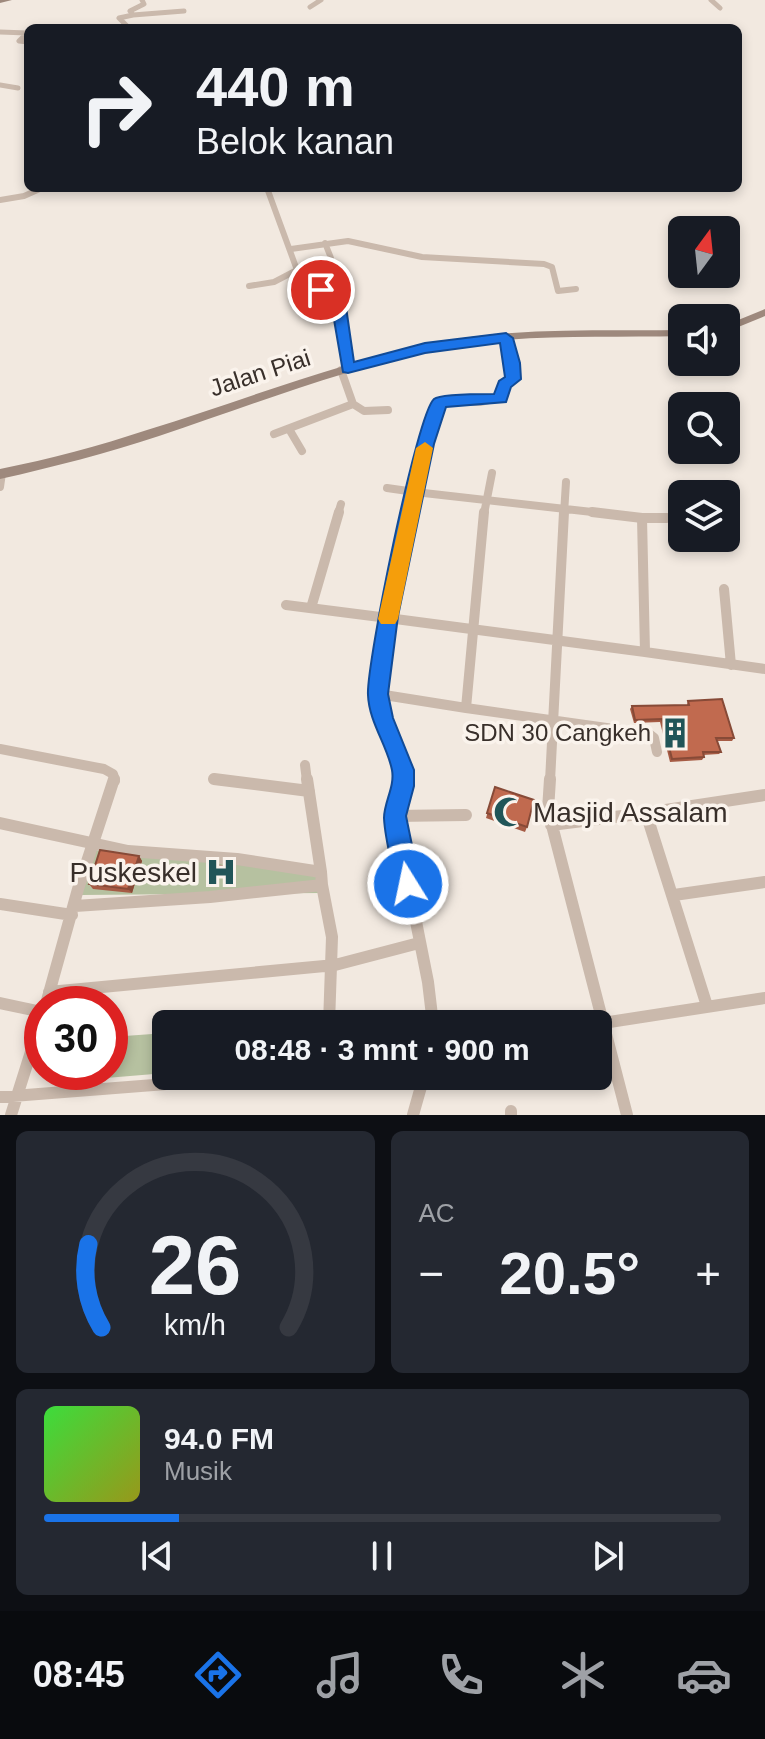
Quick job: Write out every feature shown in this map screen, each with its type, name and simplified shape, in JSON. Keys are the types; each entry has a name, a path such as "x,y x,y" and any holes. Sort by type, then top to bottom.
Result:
{"street":[{"path":"0,1 9,0"},
{"path":"133,15 130,11 142,6 142,0"},
{"path":"310,7 321,0"},
{"path":"711,0 720,8"},
{"path":"125,24 119,18 133,15 159,17 184,11"},
{"path":"0,32 24,33"},
{"path":"0,85 18,88"},
{"path":"0,200 33,192"},
{"path":"269,192 297,270 339,307 344,369 353,404 364,411 388,410"},
{"path":"291,249 348,241 432,258 544,264 552,267 558,291 576,289"},
{"path":"325,243 331,258"},
{"path":"249,286 274,282 297,270"},
{"path":"740,323 765,312"},
{"name":"Jalan Piai","path":"1,473 86,454 344,369 425,348 506,338 668,333"},
{"path":"431,1010 395,816 403,786 403,770 383,718 378,694 388,616 425,444 440,402 497,400 502,397 504,385 513,379 511,351 506,338"},
{"path":"274,434 353,404"},
{"path":"289,429 302,451"},
{"path":"0,487 1,473"},
{"path":"466,708 485,498 492,473"},
{"path":"566,482 548,810 600,1010"},
{"path":"387,488 642,518 667,518"},
{"path":"311,608 341,504"},
{"path":"642,518 645,652"},
{"path":"724,589 731,665"},
{"path":"286,605 388,616 765,669"},
{"path":"378,694 649,734 654,738 657,752"},
{"path":"0,749 104,769 113,774 114,788 93,845 51,986"},
{"path":"305,765 321,879 330,916 335,965 330,1010"},
{"path":"214,779 309,791"},
{"path":"551,825 765,795"},
{"path":"646,813 707,1006"},
{"path":"395,816 466,815"},
{"path":"0,823 93,845 237,859 321,879"},
{"path":"0,904 73,910 210,897 321,879"},
{"path":"674,895 765,882"},
{"path":"128,989 335,965 419,943"},
{"path":"612,1022 765,998"},
{"path":"0,1003 24,1009"},
{"path":"612,1058 627,1115"},
{"path":"11,1115 24,1074"},
{"path":"0,1097 152,1086"},
{"path":"413,1115 420,1090"}],"green space":[{"path":"94,850 236,862 318,875 323,893 81,895"},
{"path":"152,1034 152,1074 128,1076 128,1036"}],"building":[{"path":"722,699 734,738 716,738 721,752 703,752 704,757 672,759 662,719 635,720 632,706 689,705 688,701"},
{"name":"Masjid Assalam","path":"495,787 534,800 527,827 487,813"},
{"path":"100,850 139,856 128,889 89,884"},
{"name":"Puskeskel","path":"210,865 233,867 231,877 208,874"}],"slow traffic":[{"path":"388,619 425,448"}],"place":[{"name":"SDN 30 Cangkeh","path":"675,733"},
{"name":"Masjid Assalam","path":"509,812"},
{"name":"Puskeskel","path":"221,872"}],"route":[{"path":"321,290 339,307 348,368 425,348 506,338 513,363 513,379 504,385 500,399 480,402 444,400 439,403 425,444 388,616 378,694 383,718 403,770 403,786 395,816 408,884"}]}
